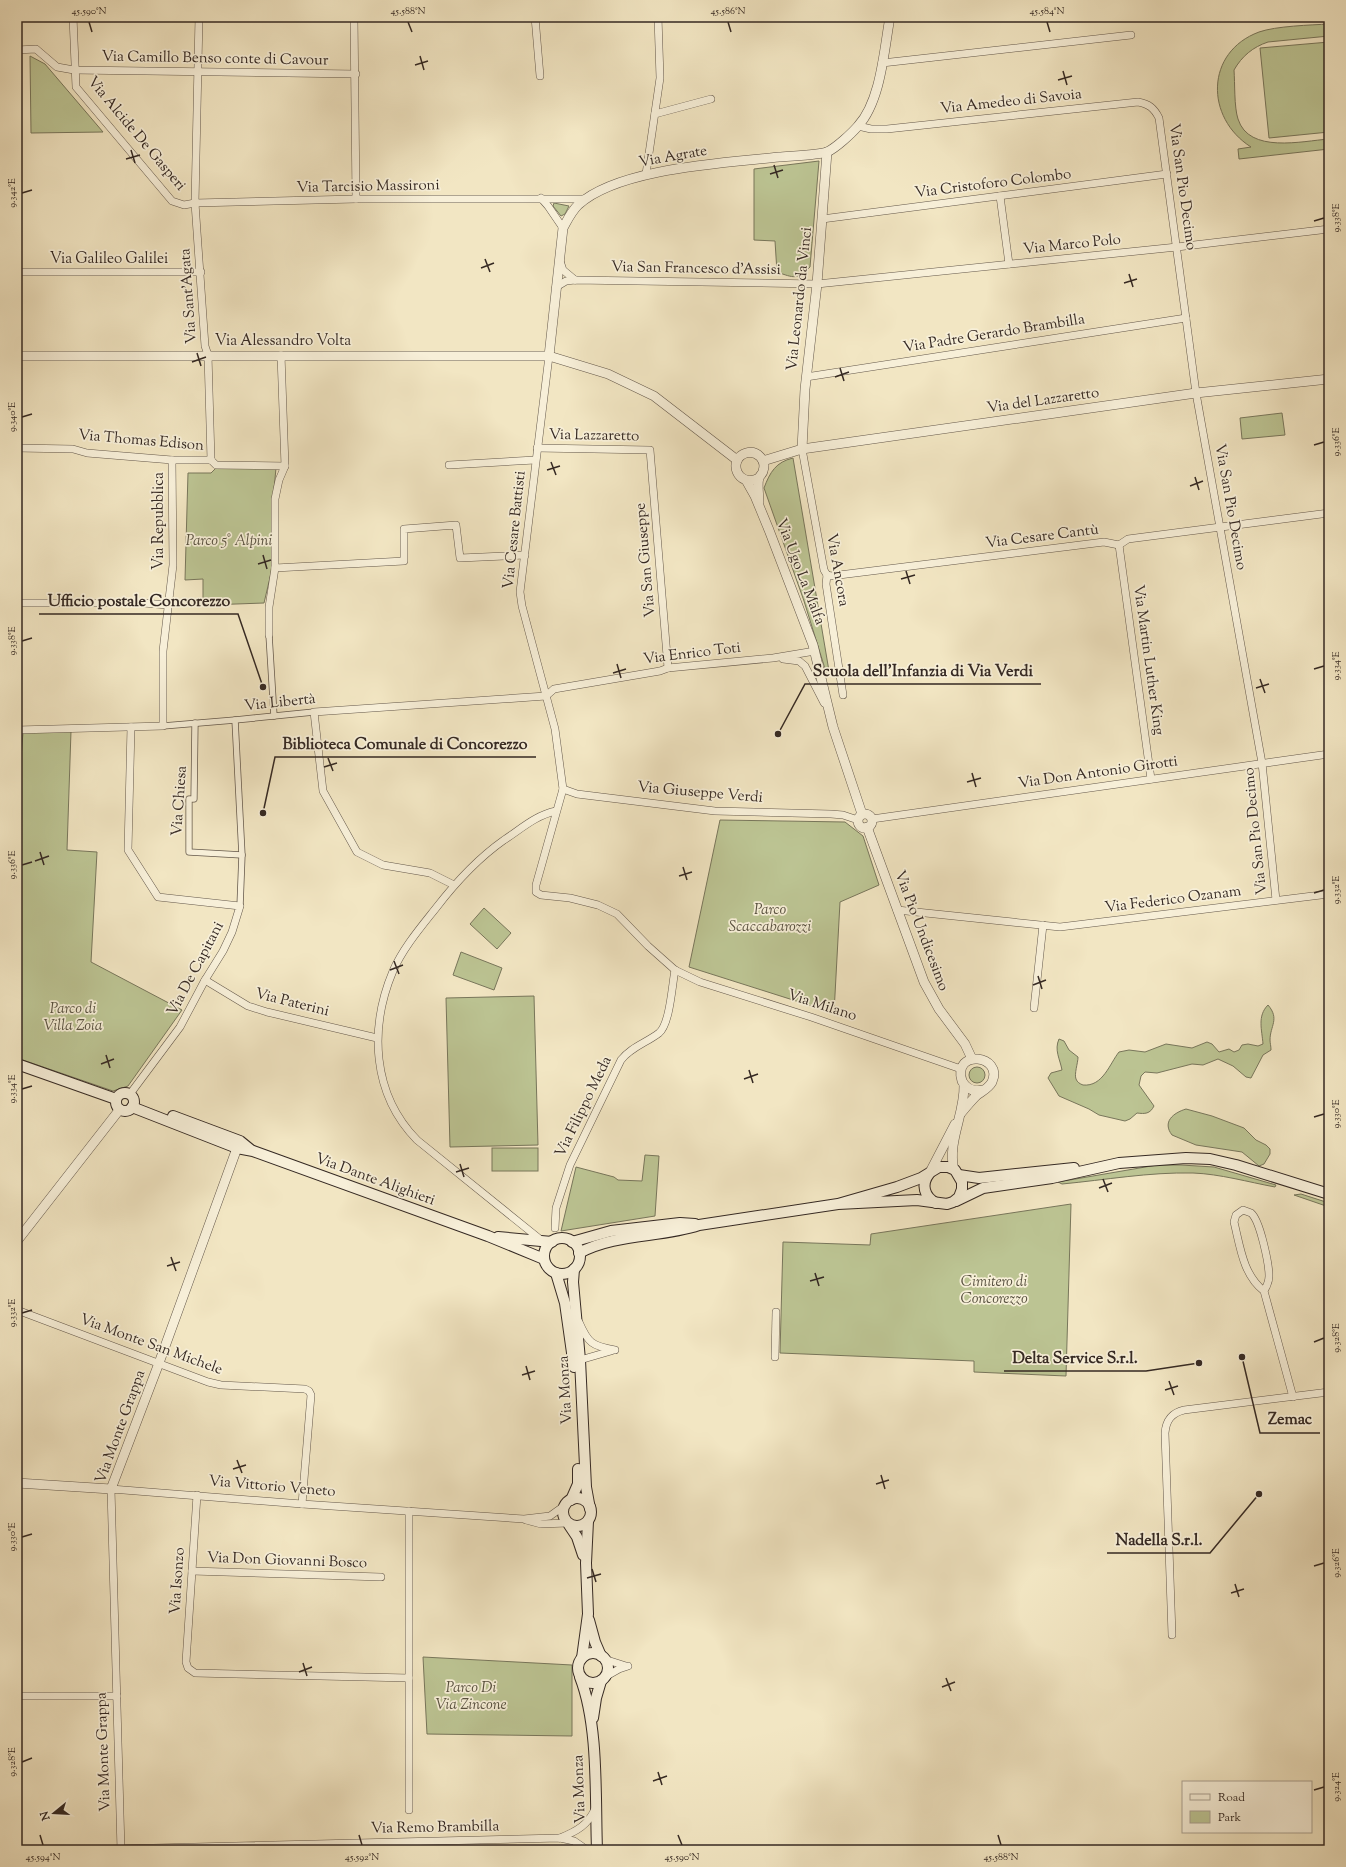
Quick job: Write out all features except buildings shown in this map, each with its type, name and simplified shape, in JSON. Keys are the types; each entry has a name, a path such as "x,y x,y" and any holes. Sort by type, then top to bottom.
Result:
{"main road":[{"path":"17,1064 116,1099"},
{"path":"122,1094 132,1101 126,1111 120,1109 116,1103 116,1099 122,1094"},
{"name":"Via Dante Alighieri","path":"132,1101 237,1148 253,1151 488,1236 544,1260"},
{"name":"Via Dante Alighieri","path":"132,1101 240,1141 253,1151"},
{"path":"838,1204 897,1187 929,1174 940,1167 947,1167 956,1173 979,1178 1028,1171 1106,1166 1180,1158 1210,1159 1251,1169 1329,1194"},
{"path":"579,1253 588,1248 617,1240 682,1231 699,1225 838,1204 917,1200 944,1205 952,1203 981,1189 1052,1178 1106,1166"},
{"path":"952,1203 959,1196 962,1189 962,1182 956,1173"},
{"path":"929,1174 925,1181 925,1189 928,1198 936,1203"},
{"path":"572,1242 611,1231 680,1223 699,1225"},
{"name":"Via Dante Alighieri","path":"488,1236 547,1242"},
{"path":"562,1238 572,1242 577,1247 579,1253 578,1264 574,1269 565,1274 556,1273 549,1269 544,1260 547,1242 562,1238"},
{"name":"Via Monza","path":"574,1269 573,1282 580,1360 586,1487 590,1509"},
{"name":"Via Monza","path":"556,1273 565,1303 573,1356 579,1480 577,1488 567,1503"},
{"path":"586,1563 580,1544 563,1516 567,1503 577,1498 584,1500 590,1509 586,1563 588,1614 582,1658 578,1667 580,1677 590,1683 603,1679 608,1668 595,1642 588,1614"},
{"path":"568,1524 580,1526 588,1521"},
{"path":"582,1658 591,1653 602,1657"},
{"name":"Via Monza","path":"580,1677 585,1689 592,1726 597,1850"},
{"name":"Via Monza","path":"592,1726 596,1698 603,1679"}],"street":[{"name":"Via Alcide De Gasperi","path":"73,17 74,70 76,87 172,201 184,205 195,203"},
{"name":"Via Sant'Agata","path":"199,17 195,203 205,346 208,355 211,460"},
{"path":"354,17 356,74 356,200"},
{"path":"535,17 540,76"},
{"path":"646,174 660,78 658,17"},
{"path":"827,152 858,126 871,103 882,63 890,17"},
{"path":"882,63 1131,35"},
{"name":"Via Camillo Benso conte di Cavour","path":"17,50 36,49 57,67 74,70 356,74"},
{"path":"655,114 711,99"},
{"name":"Via Amedeo di Savoia","path":"858,126 871,129 887,129 1138,102 1146,104 1154,110 1159,118"},
{"name":"Via San Pio Decimo","path":"1159,118 1196,393 1262,764 1276,900"},
{"name":"Via Agrate","path":"549,356 563,228 570,214 586,199 602,190 646,174 703,165 827,152"},
{"name":"Via Leonardo da Vinci","path":"802,449 806,377 817,284 827,152"},
{"name":"Via Cristoforo Colombo","path":"822,219 1167,174"},
{"path":"1000,196 1009,264"},
{"path":"541,198 563,228"},
{"name":"Via Tarcisio Massironi","path":"195,203 541,198 586,199"},
{"name":"Via Marco Polo","path":"817,284 1177,247 1329,229"},
{"path":"560,260 563,270 575,280"},
{"name":"Via Galileo Galilei","path":"17,272 201,272"},
{"path":"556,287 566,281 575,280"},
{"name":"Via San Francesco d'Assisi","path":"575,280 817,284"},
{"name":"Via Padre Gerardo Brambilla","path":"806,377 1186,318"},
{"path":"274,716 269,635 269,607 275,568 275,499 279,480 285,466 281,355"},
{"name":"Via Alessandro Volta","path":"17,356 549,356"},
{"path":"549,356 608,374 654,396 737,460 744,454 752,452 763,461"},
{"name":"Via Cesare Battisti","path":"549,356 535,460 520,592 522,606 555,729 563,789"},
{"name":"Via del Lazzaretto","path":"763,461 802,449 1196,393 1329,379"},
{"name":"Via Thomas Edison","path":"17,448 73,449 87,453 172,460 211,460 216,465 285,466"},
{"name":"Via Lazzaretto","path":"537,448 650,450"},
{"name":"Via Ancora","path":"802,449 824,570 827,575 826,584 843,695"},
{"name":"Via San Giuseppe","path":"650,450 668,668"},
{"name":"Via Repubblica","path":"163,726 163,651 173,565 172,460"},
{"name":"Via Cesare Battisti","path":"449,465 535,460"},
{"name":"Via Ugo La Malfa","path":"737,460 736,465 738,474 746,480 759,504 815,651"},
{"name":"Via Ugo La Malfa","path":"759,504 758,478 764,470 763,461"},
{"path":"746,480 750,481 758,478"},
{"name":"Via Cesare Cantù","path":"827,575 831,576 1104,542 1119,545 1128,539 1329,512"},
{"path":"275,568 404,561 404,529 456,525 460,558 524,555"},
{"name":"Via Martin Luther King","path":"1119,545 1151,779"},
{"path":"17,603 142,603 168,605"},
{"path":"815,651 829,714 860,817 860,826 867,828 872,823 872,818 869,815 860,817"},
{"name":"Via Enrico Toti","path":"546,696 554,689 660,671 668,668 773,658 815,651"},
{"name":"Via Enrico Toti","path":"773,658 796,660 803,664 812,678 829,714"},
{"name":"Via Libertà","path":"17,730 163,726 314,712 546,696"},
{"path":"314,712 323,791 357,852 383,865 430,873 454,884"},
{"name":"Via De Capitani","path":"132,1101 180,1027 205,980 223,951 232,932 240,906 242,855 235,720"},
{"name":"Via Chiesa","path":"195,723 194,799 189,799 189,852 242,855"},
{"path":"131,727 128,850 158,897 240,906"},
{"name":"Via Don Antonio Girotti","path":"872,818 1329,754"},
{"path":"547,1242 417,1140 406,1128 392,1104 380,1073 377,1038 382,1006 394,970 419,929 454,884 489,850 544,814 556,811 563,789"},
{"name":"Via Giuseppe Verdi","path":"563,789 577,794 715,811 831,814 860,817"},
{"name":"Via Milano","path":"556,811 536,885 536,892 541,895 570,898 598,905 617,914 648,946 675,970 700,982 811,1017 961,1069"},
{"name":"Via Pio Undicesimo","path":"867,828 928,991 944,1018 966,1047 972,1059"},
{"name":"Via Federico Ozanam","path":"897,910 1043,925 1069,926 1329,894"},
{"path":"1034,1008 1043,925"},
{"name":"Via Filippo Meda","path":"555,1228 556,1208 570,1165 621,1060 628,1051 660,1032 666,1022 675,970"},
{"name":"Via Paterini","path":"205,980 248,1006 274,1014 377,1038"},
{"path":"929,1174 960,1114 991,1082 993,1077 991,1067 983,1060 972,1059 964,1064 961,1069 960,1077 964,1085 963,1104 960,1114 951,1154 956,1173"},
{"path":"964,1085 973,1091 984,1090"},
{"path":"17,1241 120,1109"},
{"name":"Via Monte Grappa","path":"121,1849 111,1489 159,1363 237,1148"},
{"path":"1264,1291 1268,1281 1269,1271 1256,1220 1251,1213 1242,1210 1236,1215 1234,1222 1246,1266 1252,1280 1264,1291 1293,1397"},
{"name":"Via Monte San Michele","path":"17,1310 221,1385 305,1389 309,1391 311,1395 302,1504"},
{"path":"775,1357 776,1312"},
{"path":"577,1319 584,1335 591,1343 600,1348 615,1350 580,1360"},
{"path":"1172,1635 1165,1433 1167,1422 1173,1413 1184,1410 1329,1392"},
{"name":"Via Vittorio Veneto","path":"17,1483 524,1519 550,1516 567,1503"},
{"name":"Via Isonzo","path":"197,1495 186,1662 188,1668 195,1673 409,1678"},
{"path":"409,1511 409,1810"},
{"name":"Via Vittorio Veneto","path":"524,1519 542,1524 568,1524"},
{"name":"Via Don Giovanni Bosco","path":"192,1571 381,1577"},
{"path":"602,1657 628,1666 619,1669 603,1679"},
{"path":"17,1696 117,1696"},
{"name":"Via Remo Brambilla","path":"560,1838 585,1825 596,1807"},
{"name":"Via Remo Brambilla","path":"71,1850 265,1848 560,1838 583,1846 588,1850"}],"green space":[{"path":"1329,24 1329,36 1268,42 1257,47 1244,56 1234,70 1237,114 1244,130 1253,137 1278,143 1329,139 1329,149 1239,159 1238,149 1251,147 1236,135 1225,120 1219,103 1218,86 1221,70 1228,54 1241,41 1259,32 1284,27"},
{"path":"1329,42 1329,132 1269,138 1260,48"},
{"path":"30,56 45,64 103,132 31,133"},
{"path":"819,161 810,267 798,276 788,276 777,272 775,241 754,240 754,169"},
{"path":"554,203 569,206 565,214 561,216 553,206"},
{"path":"1282,413 1285,435 1242,439 1240,418"},
{"path":"793,458 829,671 826,672 804,601 764,488 774,468 782,462"},
{"name":"Parco 5° Alpini","path":"217,467 276,468 273,500 272,569 264,603 208,605 207,602 203,602 203,579 185,580 188,473 211,473"},
{"name":"Parco di Villa Zoia","path":"71,731 67,850 97,852 91,962 182,1010 128,1086 113,1091 17,1058 17,810 23,732"},
{"name":"Parco Scaccabarozzi","path":"720,820 845,822 863,836 879,885 840,902 834,1013 689,967"},
{"path":"484,908 511,933 497,949 470,924"},
{"path":"461,952 502,968 494,990 453,975"},
{"path":"534,996 538,1145 450,1147 446,998"},
{"path":"1268,1005 1272,1010 1274,1019 1270,1035 1271,1050 1263,1055 1251,1078 1246,1077 1233,1066 1218,1059 1203,1065 1192,1064 1157,1073 1145,1072 1141,1076 1139,1085 1154,1106 1149,1112 1137,1113 1125,1121 1099,1115 1059,1096 1048,1078 1051,1073 1062,1070 1057,1051 1059,1039 1064,1041 1069,1050 1078,1057 1076,1080 1083,1085 1090,1085 1101,1078 1119,1052 1129,1050 1145,1052 1166,1044 1192,1048 1207,1042 1212,1044 1219,1052 1229,1049 1234,1052 1239,1050 1242,1045 1248,1044 1258,1046 1263,1044 1261,1018"},
{"path":"977,1067 983,1069 985,1075 983,1081 977,1083 971,1081 969,1075 971,1069"},
{"path":"1186,1109 1212,1116 1244,1128 1256,1140 1266,1145 1270,1149 1270,1154 1264,1164 1259,1166 1242,1152 1196,1145 1172,1135 1168,1126 1170,1119 1177,1113"},
{"path":"492,1148 538,1148 538,1171 492,1171"},
{"path":"645,1155 659,1156 655,1216 561,1231 576,1167 614,1177 618,1180 642,1181"},
{"path":"1157,1165 1214,1167 1276,1185 1275,1187 1224,1177 1193,1173 1144,1175 1062,1184 1058,1182"},
{"path":"1301,1194 1329,1203 1329,1207 1294,1195"},
{"name":"Cimitero di Concorezzo","path":"1071,1204 1066,1376 974,1372 974,1361 780,1353 783,1242 870,1245 871,1234"},
{"name":"Parco Di Via Zincone","path":"423,1657 572,1665 572,1736 427,1734"}],"place":[{"name":"Ufficio postale Concorezzo","path":"263,687"},
{"name":"Scuola dell'Infanzia di Via Verdi","path":"778,734"},
{"name":"Biblioteca Comunale di Concorezzo","path":"263,813"},
{"name":"Zemac","path":"1242,1357"},
{"name":"Delta Service S.r.l.","path":"1199,1363"},
{"name":"Nadella S.r.l.","path":"1259,1494"}]}
